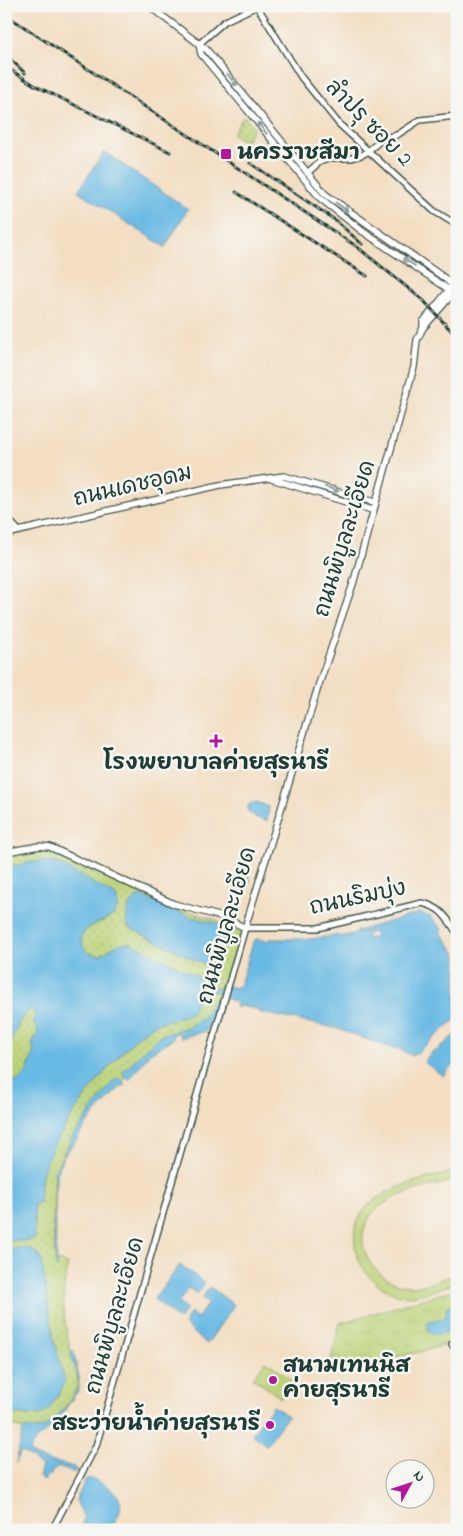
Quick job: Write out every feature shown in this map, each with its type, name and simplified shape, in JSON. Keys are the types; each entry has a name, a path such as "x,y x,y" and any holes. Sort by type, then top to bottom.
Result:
{"main road":[{"path":"149,6 199,44 218,62 306,176 320,198 362,231 453,291"},
{"path":"306,176 325,194 443,277 453,291"},
{"path":"362,231 366,224"},
{"name":"ถนนพิบูลละเอียด","path":"246,926 318,687 353,584 374,502 414,367 417,340 423,328 423,322 453,291"},
{"name":"ถนนเดชอุดม","path":"6,534 220,485 284,476 315,483 374,502"},
{"name":"ถนนเดชอุดม","path":"268,478 372,510"},
{"path":"312,491 315,483"},
{"name":"ถนนริมบุ่ง","path":"6,852 39,846 50,847 174,904 226,918 246,926"}],"street":[{"path":"199,44 225,21 257,6"},
{"name":"ลำปรุ ซอย 2","path":"257,6 307,85 339,124 434,211 457,225"},
{"path":"306,176 329,158 358,157 384,138 398,135 420,120 457,116"},
{"path":"6,517 19,531"},
{"name":"ถนนริมบุ่ง","path":"246,926 318,928 422,902 436,907 444,914 457,934"},
{"name":"ถนนพิบูลละเอียด","path":"52,1530 96,1446 246,926"},
{"path":"457,1339 452,1344 457,1352"}],"green space":[{"path":"244,116 254,128 245,142 232,134"},
{"path":"45,849 165,905 217,920 225,927 241,933 228,981 204,1019 196,1025 161,1037 122,1082 116,1081 67,1147 55,1176 56,1261 68,1264 64,1284 64,1314 69,1344 77,1367 79,1381 70,1402 52,1423 40,1430 32,1431 6,1424 6,856"},
{"path":"457,1171 457,1180 403,1194 383,1204 367,1222 363,1235 364,1247 368,1258 375,1269 384,1277 396,1283 420,1286 457,1274 457,1283 429,1292 408,1296 387,1290 374,1281 358,1257 355,1243 356,1228 361,1215 371,1203 390,1191 401,1186"},
{"path":"457,1289 457,1336 443,1346 373,1363 330,1362 340,1323"},
{"name":"สนามเทนนิส ค่ายสุรนารี","path":"266,1361 293,1381 281,1398 253,1378"}],"water":[{"path":"104,152 188,209 165,247 78,191"},
{"path":"257,802 269,807 267,821 255,817 247,810 249,804"},
{"path":"40,861 59,864 116,896 118,905 114,915 88,928 84,933 82,938 83,945 88,953 100,955 119,944 129,942 197,976 203,985 221,989 226,985 235,988 240,985 253,942 256,939 269,941 269,939 310,939 338,935 339,937 369,931 369,934 366,935 367,939 376,937 375,932 371,933 370,930 357,933 356,931 419,913 431,917 442,929 440,931 457,955 456,1019 413,1056 395,1047 394,1049 335,1028 258,1012 257,1009 240,1006 236,1008 235,1002 220,996 206,1031 180,1038 181,1034 174,1033 173,1039 150,1053 129,1080 124,1077 123,1071 159,1036 188,1027 202,1018 220,993 202,988 192,1012 149,1028 136,1038 106,1070 63,1129 46,1162 40,1187 39,1203 34,1204 35,1239 24,1241 6,1240 6,1077 16,1082 26,1074 34,1052 32,1044 38,1032 33,1021 35,1014 33,1010 29,1009 20,1021 6,1052 6,867"},
{"path":"245,870 248,872 250,881 246,889 242,890 230,885 230,878 239,877"},
{"path":"141,896 191,917 220,924 222,935 214,960 203,964 128,927 126,918 128,909 137,897"},
{"path":"457,1033 457,1064 453,1067 451,1066 443,1076 424,1062 433,1051 435,1052"},
{"path":"120,1079 124,1082 124,1086 115,1092 91,1118 66,1152 58,1170 54,1197 55,1171 73,1136 114,1080"},
{"path":"54,1198 55,1225 57,1267 53,1225"},
{"path":"26,1248 33,1250 41,1258 54,1340 65,1383 50,1408 42,1415 26,1416 6,1412 6,1249"},
{"path":"180,1265 205,1283 197,1294 189,1288 178,1303 186,1309 179,1320 154,1299"},
{"path":"210,1287 234,1305 207,1344 184,1324 191,1313 198,1318 208,1303 202,1298"},
{"path":"457,1303 457,1322 453,1329 441,1334 429,1332 427,1324 429,1321 445,1318 447,1307"},
{"path":"73,1350 79,1376 78,1391 69,1401 74,1395 78,1383 70,1353"},
{"path":"69,1402 60,1420 37,1439 29,1450 37,1457 75,1468 77,1471 73,1473 59,1467 53,1470 51,1475 48,1475 44,1481 39,1477 42,1466 23,1452 20,1453 16,1463 23,1429 42,1428 58,1415"},
{"name":"สระว่ายนํ้าค่ายสุรนารี","path":"273,1406 288,1416 266,1445 252,1434"},
{"path":"86,1479 93,1479 102,1484 117,1495 120,1500 121,1505 118,1516 109,1530 80,1530 84,1518 76,1500"}],"railway":[{"path":"6,15 356,246 424,301 457,337"},
{"path":"6,55 25,73"},
{"path":"6,67 36,86 170,152"},
{"path":"250,163 335,220 362,244"},
{"path":"236,192 367,276"}],"place":[{"name":"นครราชสีมา","path":"226,154"},
{"name":"โรงพยาบาลค่ายสุรนารี","path":"216,741"},
{"name":"สนามเทนนิส ค่ายสุรนารี","path":"273,1380"},
{"name":"สระว่ายนํ้าค่ายสุรนารี","path":"270,1425"}]}
